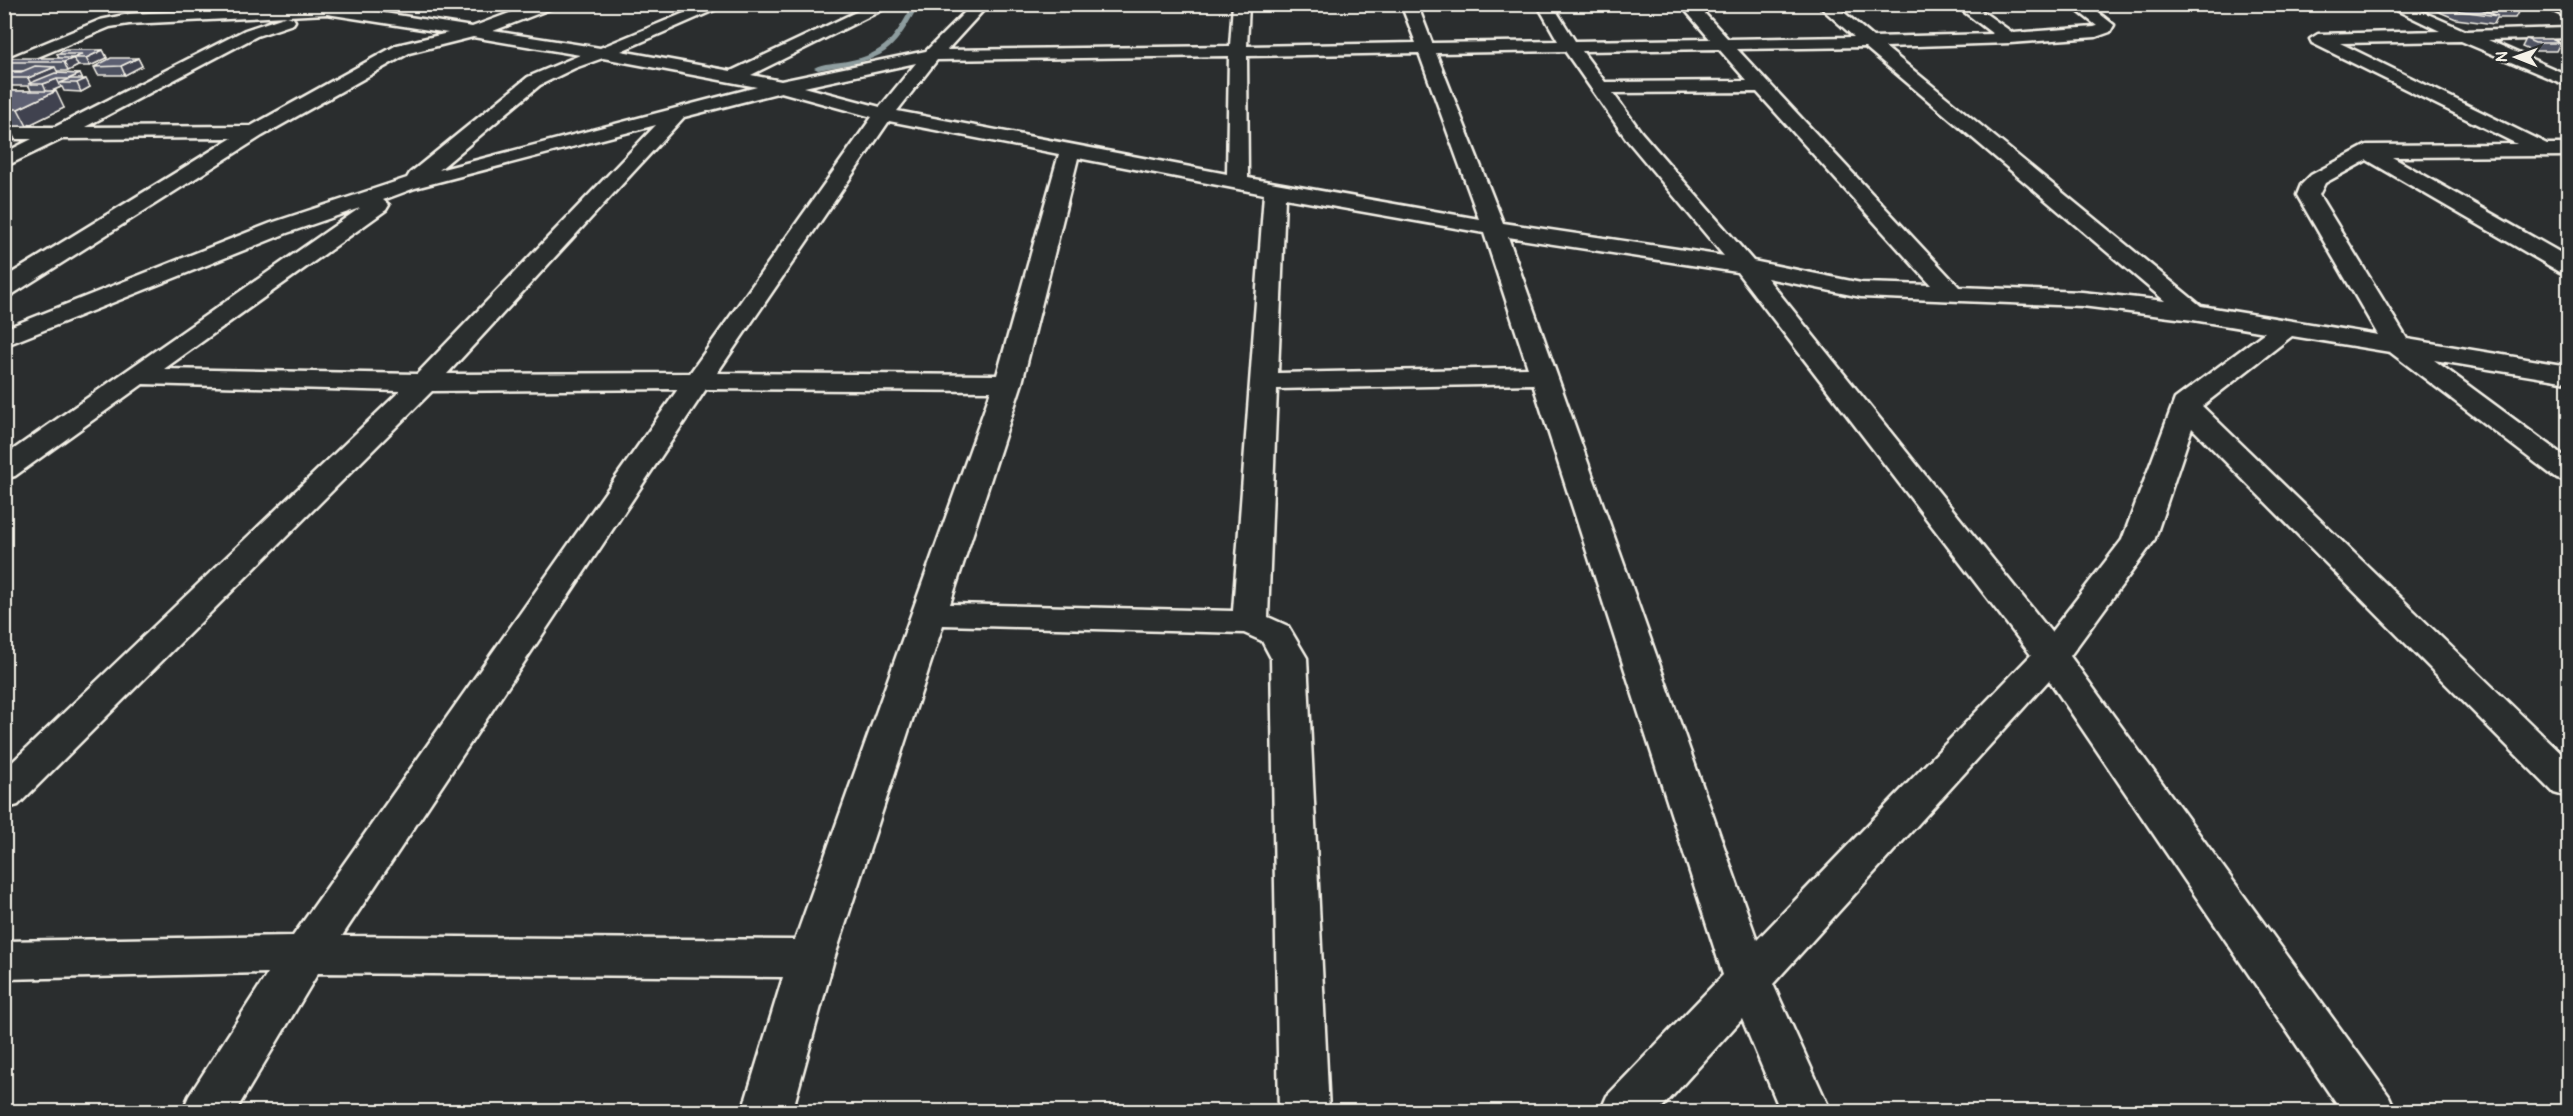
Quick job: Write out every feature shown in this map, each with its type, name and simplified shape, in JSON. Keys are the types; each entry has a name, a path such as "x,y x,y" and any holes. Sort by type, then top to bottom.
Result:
{"street":[{"path":"4,289 255,132 403,49 471,33 550,4"},
{"path":"4,470 140,376 408,184 534,81 569,64 602,54 721,4"},
{"path":"733,77 887,4"},
{"path":"207,1112 305,954 884,114 932,55 982,4"},
{"path":"1236,182 1241,4"},
{"path":"1409,4 1494,228 1748,980 1806,1112"},
{"path":"1544,4 1570,47 1634,136 1745,266 2051,657 2371,1112"},
{"path":"1687,4 1726,44 1950,292"},
{"path":"1824,4 2193,312"},
{"path":"1961,4 2010,38"},
{"path":"4,338 279,228 408,184 781,86 932,55 1868,42 2010,38 2096,32 2104,29 2106,25 2082,8 2085,4"},
{"path":"2391,4 2568,81"},
{"path":"2547,4 2568,13"},
{"path":"4,161 250,33 334,7"},
{"path":"4,66 106,23 129,19 334,7 781,86 884,114 1070,152 1275,190 1494,228 1745,266 1861,290 2082,299 2193,312 2568,374"},
{"path":"2568,33 2318,39 2568,162"},
{"path":"1600,88 1763,86"},
{"path":"4,795 424,383 676,115"},
{"path":"4,133 255,132"},
{"path":"2568,150 2367,151 2318,179 2308,195 2397,345 2568,473"},
{"path":"2367,151 2568,267"},
{"path":"767,1112 811,959 1008,383 1070,152"},
{"path":"1250,622 1275,190"},
{"path":"1625,1112 2051,657 2138,541 2185,405 2287,327"},
{"path":"140,376 245,382 1008,383"},
{"path":"1264,381 1544,376"},
{"path":"2185,405 2568,783"},
{"path":"928,614 1250,622 1275,634 1288,658 1304,1112"},
{"path":"4,960 305,954 811,959"}],"building":[{"path":"2443,4 2470,4 2498,16 2460,11"},
{"path":"2485,4 2506,4 2519,10 2497,10"},
{"path":"2526,39 2551,39 2560,43 2535,43"},
{"path":"65,50 103,50 86,58 74,58 83,54 57,54"},
{"path":"13,58 74,58 64,62 4,62"},
{"path":"111,58 138,58 121,66 94,67"},
{"path":"35,66 55,67 28,78 4,78 4,74 9,72 21,72"},
{"path":"55,73 80,74 43,84 28,84"},
{"path":"70,79 86,79 77,83 60,83"},
{"path":"4,91 56,91 18,109 4,109"}],"waterway":[{"path":"818,68 850,63 881,52 897,38 916,4"}]}
